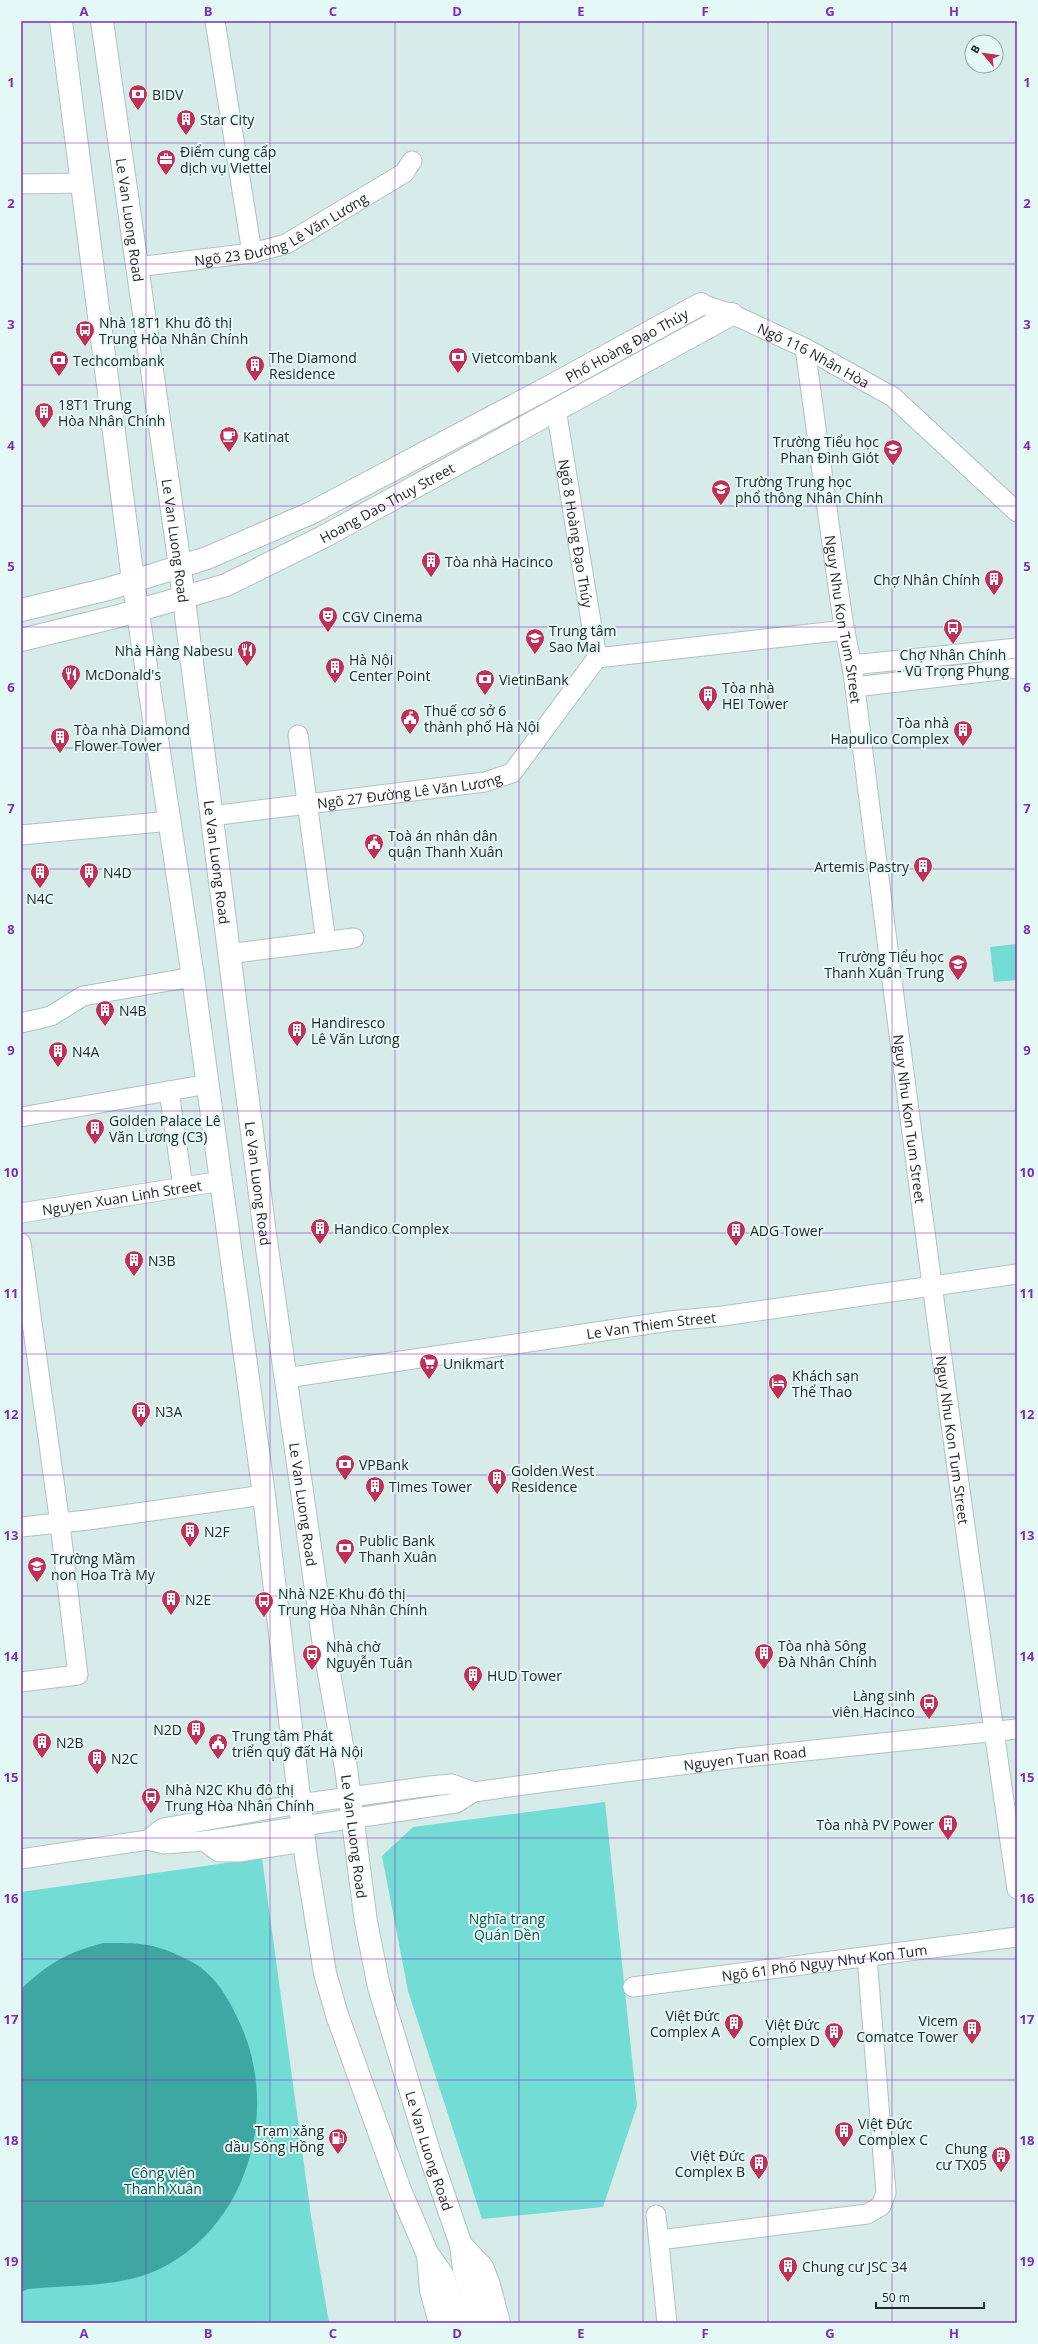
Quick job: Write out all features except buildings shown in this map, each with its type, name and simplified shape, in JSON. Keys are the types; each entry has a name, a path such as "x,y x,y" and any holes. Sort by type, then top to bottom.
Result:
{"main road":[{"path":"61,21 133,580 171,821 222,1181 264,1495 299,1804 325,1973 337,2015 398,2183 428,2255 443,2276 458,2323"},
{"name":"Le Van Luong Road","path":"102,21 179,566 246,1096 324,1645 350,1796 366,1922 379,1987 431,2158 461,2245 482,2267 489,2285 499,2323"},
{"name":"Phố Hoàng Đạo Thúy","path":"551,386 701,304"},
{"name":"Hoang Dao Thuy Street","path":"21,640 138,610 226,585 323,537 732,314"},
{"path":"551,386 556,409"},
{"name":"Hoang Dao Thuy Street","path":"21,610 108,589 207,558 311,513 551,386"},
{"path":"311,513 323,537"},
{"path":"461,2245 464,2268 480,2323"},
{"path":"428,2255 431,2290 440,2323"}],"street":[{"path":"215,21 252,253"},
{"name":"Ngõ 23 Đường Lê Văn Lương","path":"136,267 252,253 286,244 404,173 412,161"},
{"path":"21,184 83,183"},
{"name":"Ngõ 116 Nhân Hòa","path":"701,304 732,314 805,348 893,397 1017,512"},
{"name":"Nguy Nhu Kon Tum Street","path":"805,348 845,630 852,665 932,1285 1017,1889"},
{"name":"Ngõ 8 Hoàng Đạo Thúy","path":"556,409 597,658"},
{"path":"597,658 845,630"},
{"path":"852,665 1017,648"},
{"name":"Ngõ 27 Đường Lê Văn Lương","path":"211,816 485,782 512,773 597,658"},
{"path":"855,687 1017,668"},
{"path":"298,735 326,942"},
{"path":"21,835 171,821"},
{"path":"228,954 354,938"},
{"path":"21,1023 51,1016 83,996 193,977"},
{"path":"21,1117 208,1084"},
{"path":"169,1091 183,1187"},
{"name":"Nguyen Xuan Linh Street","path":"21,1213 222,1181"},
{"path":"21,1243 60,1524 78,1675 21,1682"},
{"name":"Le Van Thiem Street","path":"286,1378 1017,1274"},
{"path":"21,1527 60,1524 264,1495"},
{"name":"Nguyen Tuan Road","path":"303,1834 353,1818 456,1803 474,1792 744,1757 1017,1728"},
{"name":"Nguyen Tuan Road","path":"148,1840 163,1828 350,1796 452,1784 474,1792"},
{"path":"383,1792 386,1813"},
{"path":"277,1808 279,1829"},
{"path":"21,1859 148,1840 164,1844 204,1840 279,1829 303,1834"},
{"path":"204,1840 219,1852 239,1852 303,1834"},
{"name":"Ngõ 61 Phố Ngụy Như Kon Tum","path":"632,1987 1017,1937"},
{"path":"658,2240 867,2214 881,2206 886,2193 867,1957"},
{"path":"656,2215 667,2323"}],"green space":[{"path":"1017,944 1017,980 994,982 990,947"},
{"name":"Nghĩa trang Quán Dền","path":"605,1802 637,2106 603,2207 482,2219 408,1991 382,1856 413,1827"},
{"name":"Công viên Thanh Xuân","path":"262,1858 311,2216 329,2323 21,2323 21,1892"}],"shaded area":[{"path":"103,1943 143,1944 162,1948 189,1960 198,1966 212,1977 221,1989 236,2015 249,2048 256,2082 257,2118 251,2153 239,2186 222,2216 198,2243 169,2264 136,2278 118,2282 28,2289 21,2292 21,1989 40,1972 59,1960 68,1955"}],"place":[{"name":"BIDV","path":"138,111"},
{"name":"Star City","path":"186,136"},
{"name":"Điểm cung cấp dịch vụ Viettel","path":"166,176"},
{"name":"Nhà 18T1 Khu đô thị Trung Hòa Nhân Chính","path":"85,347"},
{"name":"Vietcombank","path":"458,374"},
{"name":"Techcombank","path":"59,377"},
{"name":"The Diamond Residence","path":"255,382"},
{"name":"18T1 Trung Hòa Nhân Chính","path":"44,429"},
{"name":"Katinat","path":"229,453"},
{"name":"Trường Tiểu học Phan Đình Giót","path":"893,466"},
{"name":"Trường Trung học phổ thông Nhân Chính","path":"721,506"},
{"name":"Tòa nhà Hacinco","path":"431,578"},
{"name":"Chợ Nhân Chính","path":"994,596"},
{"name":"CGV Cinema","path":"328,633"},
{"name":"Chợ Nhân Chính - Vũ Trọng Phụng","path":"953,645"},
{"name":"Trung tâm Sao Mai","path":"535,655"},
{"name":"Nhà Hàng Nabesu","path":"247,667"},
{"name":"Hà Nội Center Point","path":"335,684"},
{"name":"McDonald's","path":"71,691"},
{"name":"VietinBank","path":"485,696"},
{"name":"Tòa nhà HEI Tower","path":"708,712"},
{"name":"Thuế cơ sở 6 thành phố Hà Nội","path":"410,735"},
{"name":"Tòa nhà Hapulico Complex","path":"963,747"},
{"name":"Tòa nhà Diamond Flower Tower","path":"60,754"},
{"name":"Toà án nhân dân quận Thanh Xuân","path":"374,860"},
{"name":"Artemis Pastry","path":"923,883"},
{"name":"N4C","path":"40,889"},
{"name":"N4D","path":"89,889"},
{"name":"Trường Tiểu học Thanh Xuân Trung","path":"958,981"},
{"name":"N4B","path":"105,1027"},
{"name":"Handiresco Lê Văn Lương","path":"297,1047"},
{"name":"N4A","path":"58,1068"},
{"name":"Golden Palace Lê Văn Lương (C3)","path":"95,1145"},
{"name":"Handico Complex","path":"320,1245"},
{"name":"ADG Tower","path":"736,1247"},
{"name":"N3B","path":"134,1277"},
{"name":"Unikmart","path":"429,1380"},
{"name":"Khách sạn Thể Thao","path":"778,1400"},
{"name":"N3A","path":"141,1428"},
{"name":"VPBank","path":"345,1481"},
{"name":"Golden West Residence","path":"497,1495"},
{"name":"Times Tower","path":"375,1503"},
{"name":"N2F","path":"190,1548"},
{"name":"Public Bank Thanh Xuân","path":"345,1565"},
{"name":"Trường Mầm non Hoa Trà My","path":"37,1583"},
{"name":"N2E","path":"171,1616"},
{"name":"Nhà N2E Khu đô thị Trung Hòa Nhân Chính","path":"264,1618"},
{"name":"Tòa nhà Sông Đà Nhân Chính","path":"764,1670"},
{"name":"Nhà chờ Nguyễn Tuân","path":"312,1671"},
{"name":"HUD Tower","path":"473,1692"},
{"name":"Làng sinh viên Hacinco","path":"929,1720"},
{"name":"N2D","path":"196,1746"},
{"name":"N2B","path":"42,1759"},
{"name":"Trung tâm Phát triển quỹ đất Hà Nội","path":"218,1760"},
{"name":"N2C","path":"97,1775"},
{"name":"Nhà N2C Khu đô thị Trung Hòa Nhân Chính","path":"151,1814"},
{"name":"Tòa nhà PV Power","path":"948,1841"},
{"name":"Việt Đức Complex A","path":"734,2040"},
{"name":"Vicem Comatce Tower","path":"972,2045"},
{"name":"Việt Đức Complex D","path":"834,2049"},
{"name":"Việt Đức Complex C","path":"844,2148"},
{"name":"Trạm xăng dầu Sông Hồng","path":"338,2155"},
{"name":"Chung cư TX05","path":"1001,2173"},
{"name":"Việt Đức Complex B","path":"759,2180"},
{"name":"Chung cư JSC 34","path":"788,2283"}]}
